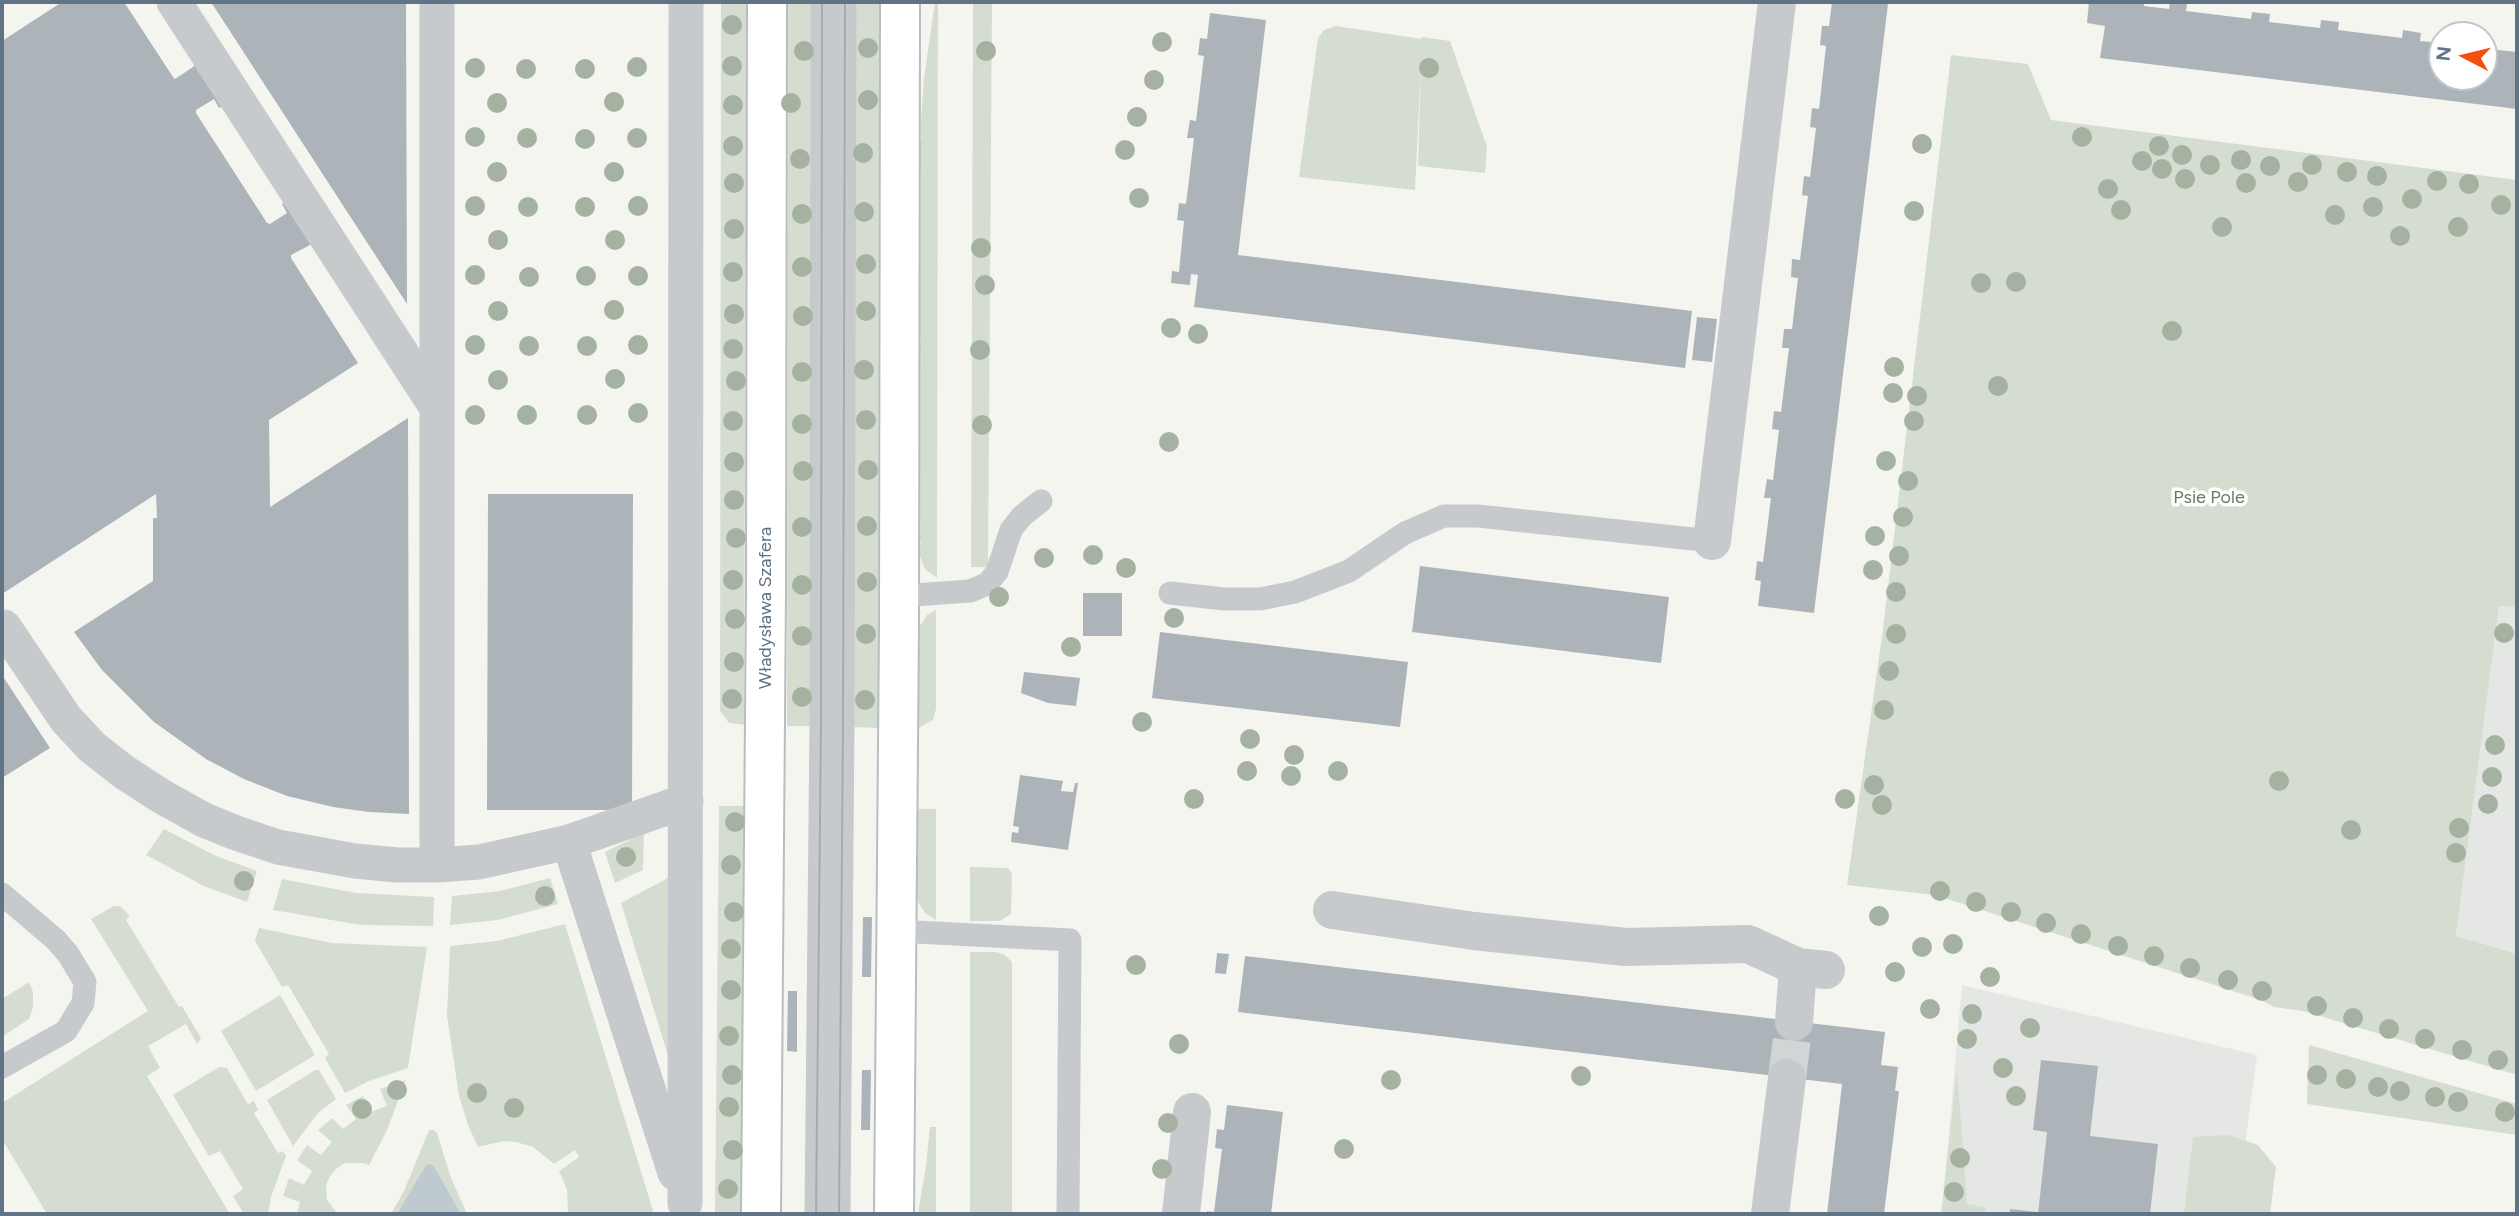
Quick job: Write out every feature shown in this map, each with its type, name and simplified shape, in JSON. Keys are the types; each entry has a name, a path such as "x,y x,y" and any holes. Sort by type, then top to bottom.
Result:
{"main road":[{"name":"Władysława Szafera","path":"761,1214 767,2"},
{"path":"894,1214 900,2"}],"street":[{"path":"174,2 438,408"},
{"path":"437,2 437,865"},
{"path":"569,842 685,1203 686,2"},
{"path":"1712,541 1777,2"},
{"path":"4,627 66,719 103,755 161,796 215,824 278,846 355,862 437,865 479,862 569,842 686,801"},
{"path":"1332,911 1626,947 1748,944 1812,968 1794,1021"},
{"path":"1770,1214 1787,1078"},
{"path":"1181,1214 1192,1112"}],"lane":[{"path":"816,1214 821,721 822,2"},
{"path":"839,1214 844,693 845,2"},
{"path":"899,596 970,591 987,584 997,572 1011,530 1022,516 1041,501"},
{"path":"1170,593 1224,599 1260,599 1295,592 1349,571 1405,533 1444,516 1478,516 1712,541"},
{"path":"2,894 56,940 85,982 83,1003 66,1031 2,1067"},
{"path":"896,931 1070,940 1068,1214"}],"shaded area":[{"path":"2499,605 2517,607 2517,954 2456,937"},
{"path":"1962,985 2257,1055 2236,1214 1942,1214"},
{"path":"431,1164 461,1214 397,1214 426,1165"}],"green space":[{"path":"721,2 747,2 746,725 729,723 720,711"},
{"path":"788,2 815,2 812,726 787,726"},
{"path":"852,2 879,2 878,728 852,727"},
{"path":"935,2 938,2 937,578 925,569 918,551 921,542 920,135 924,78"},
{"path":"973,2 992,2 988,567 971,567"},
{"path":"1336,26 1450,41 1487,147 1485,173 1418,166 1421,67 1415,190 1299,177 1318,38 1324,30"},
{"name":"Psie Pole","path":"1951,55 2028,64 2051,120 2517,180 2517,607 2499,606 2456,936 2517,954 2517,1075 2303,1011 2274,1007 2261,1000 1935,895 1847,885 1883,629"},
{"path":"936,610 936,709 933,720 918,728 919,627 927,615"},
{"path":"719,806 744,806 741,1214 715,1214"},
{"path":"918,809 936,809 936,920 925,913 916,894"},
{"path":"164,829 216,856 257,871 247,902 204,886 146,855"},
{"path":"644,833 643,870 615,883 605,852"},
{"path":"970,867 1008,868 1012,874 1011,914 1000,921 970,921"},
{"path":"670,877 670,1062 621,903"},
{"path":"550,878 558,904 498,920 450,925 452,896 500,891"},
{"path":"282,879 356,893 434,897 433,926 361,925 273,910"},
{"path":"114,906 120,906 130,916 126,920 201,1038 197,1044 186,1024 148,1046 160,1068 147,1076 230,1214 47,1214 2,1139 2,1103 148,1011 91,919"},
{"path":"565,924 654,1214 568,1214 567,1189 559,1171 579,1157 575,1150 554,1164 533,1147 516,1142 504,1141 478,1147 459,1096 447,1016 450,946 497,941"},
{"path":"259,928 332,943 427,947 408,1068 369,1081 345,1093 325,1058 329,1054 288,985 282,987 255,941"},
{"path":"970,952 996,952 1005,955 1012,962 1012,1214 970,1214"},
{"path":"29,982 33,992 33,1007 29,1019 2,1037 2,999"},
{"path":"280,995 315,1055 256,1091 221,1031"},
{"path":"2309,1045 2517,1104 2517,1135 2307,1104"},
{"path":"219,1067 227,1068 248,1104 254,1101 258,1110 254,1113 278,1153 283,1151 286,1156 271,1197 268,1214 244,1214 233,1196 243,1189 220,1151 209,1156 173,1095"},
{"path":"319,1070 336,1099 318,1113 293,1146 267,1100"},
{"path":"1957,1070 1967,1204 1986,1207 1985,1214 1941,1214"},
{"path":"406,1080 387,1130 369,1165 345,1163 330,1176 326,1185 327,1200 338,1214 297,1214 300,1202 283,1196 289,1178 304,1185 312,1171 297,1160 307,1145 321,1155 332,1142 318,1130 332,1118 343,1129 356,1119 346,1105 363,1096 370,1112 387,1106 380,1089"},
{"path":"930,1127 936,1127 936,1214 918,1214 926,1165"},
{"path":"429,1130 437,1133 451,1178 467,1214 461,1214 434,1166 426,1166 397,1214 391,1214 404,1191"},
{"path":"2228,1135 2258,1145 2276,1167 2270,1214 2184,1214 2193,1137"}],"building":[{"path":"62,2 124,2 175,79 195,64 222,106 219,108 214,99 196,110 196,113 267,223 270,224 287,213 282,204 285,202 312,244 291,255 291,258 358,363 269,420 270,507 408,418 409,814 333,807 287,796 244,779 206,759 154,722 102,670 74,632 153,581 153,518 157,518 156,494 2,594 2,41"},
{"path":"211,2 406,2 407,304"},
{"path":"1832,2 1888,4 1814,613 1758,606 1761,581 1755,580 1757,561 1763,562 1771,498 1764,498 1767,479 1773,480 1779,430 1772,429 1774,411 1781,412 1789,348 1782,348 1784,329 1792,329 1798,278 1791,277 1792,259 1800,260 1808,196 1802,195 1804,176 1810,177 1816,128 1810,127 1812,108 1819,109 1826,46 1820,45 1822,26 1829,26"},
{"path":"2089,2 2144,2 2144,6 2169,9 2170,2 2187,4 2186,11 2251,19 2252,12 2270,14 2269,22 2320,28 2321,20 2339,22 2338,30 2402,38 2403,30 2421,33 2420,41 2428,42 2428,91 2498,91 2498,50 2517,52 2517,109 2100,58 2105,26 2087,23"},
{"path":"1210,13 1266,20 1238,255 1692,311 1685,368 1194,307 1198,275 1191,274 1190,285 1171,283 1172,271 1179,272 1184,221 1177,220 1179,203 1186,204 1194,138 1187,138 1190,120 1196,121 1204,56 1198,55 1200,38 1207,39"},
{"path":"1697,317 1717,319 1712,362 1692,360"},
{"path":"488,494 633,494 632,810 487,810"},
{"path":"1420,566 1669,597 1661,663 1412,632"},
{"path":"1083,593 1122,593 1122,636 1083,636"},
{"path":"1160,632 1408,662 1400,727 1152,698"},
{"path":"1024,672 1080,678 1076,706 1048,703 1021,693"},
{"path":"4,678 50,748 2,778 2,680"},
{"path":"1020,775 1063,781 1061,791 1073,792 1075,783 1078,783 1068,850 1011,842 1012,832 1018,833 1019,827 1013,826"},
{"path":"863,917 872,917 871,977 862,977"},
{"path":"1217,953 1229,954 1226,974 1215,973"},
{"path":"1245,956 1885,1032 1881,1065 1898,1067 1895,1091 1899,1091 1884,1214 1827,1214 1842,1084 1238,1012"},
{"path":"788,991 797,991 797,1052 787,1051"},
{"path":"2041,1060 2098,1066 2090,1136 2158,1144 2150,1214 2038,1214 2047,1132 2033,1130"},
{"path":"862,1070 871,1070 870,1130 861,1130"},
{"path":"1227,1105 1283,1112 1271,1214 1207,1214 1207,1211 1214,1212 1222,1149 1215,1148 1217,1129 1224,1130"},
{"path":"2010,1209 2037,1212 2037,1214 2009,1214"}],"tunnel":[{"path":"1787,1078 1794,1022"}],"tram line":[{"path":"816,1214 821,721 822,2"},
{"path":"839,1214 845,2"}]}
